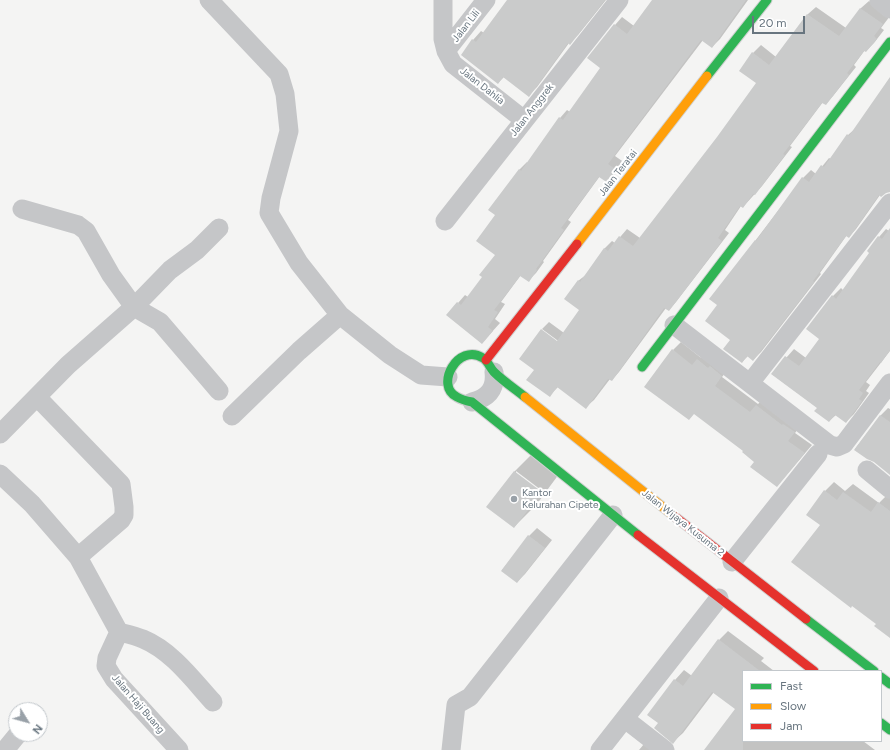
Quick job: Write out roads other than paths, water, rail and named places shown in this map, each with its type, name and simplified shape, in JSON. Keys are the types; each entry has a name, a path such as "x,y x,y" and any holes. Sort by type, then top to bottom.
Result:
{"street":[{"path":"209,0 279,74 285,94 289,131 271,198 269,212 299,263 340,315 390,355 421,375 448,377 450,390 454,395 466,401 472,402 487,396 495,381 490,366"},
{"name":"Jalan Dahlia","path":"443,0 443,39 446,51 453,64 524,120"},
{"name":"Jalan Lili","path":"446,51 486,0"},
{"name":"Jalan Anggrek","path":"445,221 619,0"},
{"name":"Jalan Teratai","path":"490,366 766,0"},
{"path":"879,0 890,9"},
{"path":"642,367 890,42"},
{"path":"750,383 890,203"},
{"path":"22,209 78,225 86,231 111,275 134,307 160,322 219,391"},
{"path":"0,434 68,365 134,307 170,270 197,250 219,228"},
{"path":"232,416 299,351 340,315"},
{"path":"674,325 830,445 837,447 844,444 890,384"},
{"name":"Jalan Wijaya Kusuma 2","path":"448,377 452,366 460,357 472,355 478,356 732,562 873,670"},
{"path":"37,397 121,484 124,515 121,520 78,557"},
{"path":"472,402 613,515 813,670"},
{"path":"732,562 818,454"},
{"path":"867,470 890,489"},
{"path":"0,474 32,504 78,557 119,632 143,639 157,647 177,664 213,702"},
{"path":"451,750 456,705 470,697 613,515"},
{"path":"600,750 719,598"},
{"name":"Jalan Haji Buang","path":"119,632 107,658 106,666 114,679 179,750"},
{"path":"882,678 890,684"},
{"path":"625,719 665,750"},
{"path":"882,724 890,730"}],"place":[{"name":"Kantor Kelurahan Cipete","path":"514,499"}]}
